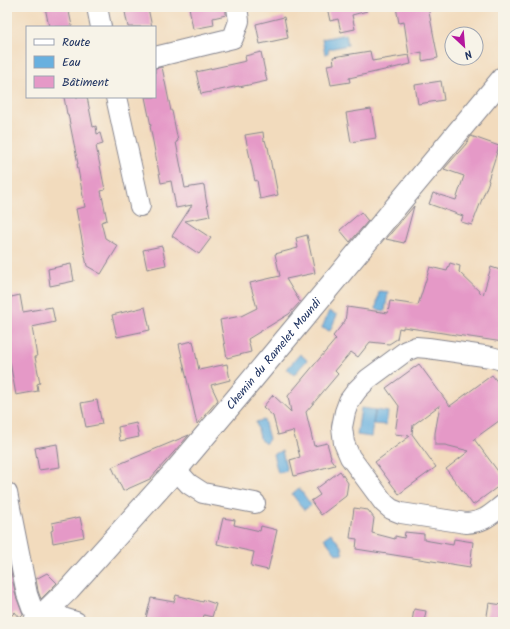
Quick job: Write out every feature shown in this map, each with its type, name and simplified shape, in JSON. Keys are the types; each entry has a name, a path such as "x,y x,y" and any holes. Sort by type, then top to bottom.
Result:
{"main road":[{"name":"Chemin du Ramelet Moundi","path":"41,616 69,589 176,470 503,78"}],"street":[{"path":"96,7 101,26"},
{"path":"156,57 232,38 239,21 237,7"},
{"path":"116,98 140,206"},
{"path":"503,361 491,357 428,348 416,347 406,351 368,379 357,390 349,401 342,427 344,443 350,457 384,503 391,509 401,513 466,523 475,523 484,519 503,505"},
{"path":"176,470 189,484 202,493 255,503"},
{"path":"7,494 26,594 32,608 41,616 63,618 76,622"}],"water":[{"path":"346,34 348,45 329,49 328,53 325,54 322,39"},
{"path":"379,291 388,292 385,311 376,309"},
{"path":"329,311 337,315 330,331 322,328"},
{"path":"300,354 307,360 294,375 287,369"},
{"path":"361,408 375,410 371,437 357,435"},
{"path":"376,410 388,412 386,425 373,424"},
{"path":"264,420 269,439 266,443 261,441 256,422"},
{"path":"282,451 287,471 278,473 273,454"},
{"path":"299,488 311,505 304,510 292,494"},
{"path":"331,533 343,549 341,550 343,553 340,555 338,553 336,554 324,538"}],"building":[{"path":"45,7 68,7 72,26 49,26"},
{"path":"189,7 226,7 226,15 213,18 214,25 193,29"},
{"path":"327,7 366,7 367,11 352,15 355,29 341,32 338,19 330,21"},
{"path":"396,7 428,7 438,58 422,61 422,52 409,55 404,22 399,23"},
{"path":"148,8 152,26 128,26 125,12"},
{"path":"284,17 288,38 260,44 256,24"},
{"path":"370,51 372,61 409,55 411,64 349,78 350,82 331,85 327,65 334,64 333,57"},
{"path":"261,52 267,81 201,94 196,72 246,61 245,56"},
{"path":"162,67 178,141 176,142 185,188 204,185 210,216 185,221 211,238 199,254 172,236 192,205 176,208 171,181 161,183 145,98 156,98 156,68"},
{"path":"441,81 444,100 418,104 415,85"},
{"path":"64,98 87,98 93,127 96,126 97,134 100,133 103,144 96,146 105,190 101,191 107,220 101,222 105,238 118,246 101,274 87,266 76,209 85,207 78,164"},
{"path":"371,109 376,138 351,142 346,113"},
{"path":"263,132 264,141 265,140 268,147 278,195 260,199 257,180 255,181 245,135"},
{"path":"471,136 499,146 488,180 489,181 472,225 461,222 463,216 429,204 433,193 456,200 464,176 444,169"},
{"path":"414,206 404,243 386,239"},
{"path":"361,212 368,221 350,242 340,230"},
{"path":"307,235 315,273 286,279 300,302 289,314 248,339 251,352 227,358 220,320 241,316 257,308 250,283 280,276 275,254 298,248 296,238"},
{"path":"162,246 166,265 147,269 143,250"},
{"path":"450,263 460,266 459,272 483,295 491,267 503,271 503,342 403,327 403,329 399,328 397,339 389,344 370,342 358,357 351,352 335,371 338,374 306,412 314,446 327,443 330,458 335,465 294,476 290,460 300,457 293,431 278,435 273,416 263,407 273,395 291,412 288,396 336,339 333,336 345,321 347,307 388,313 390,301 418,305 430,267 447,271"},
{"path":"71,264 74,281 50,286 48,269"},
{"path":"20,295 23,312 52,307 55,322 32,327 37,357 35,357 40,383 37,384 38,391 16,395 10,362 7,363 7,298"},
{"path":"145,307 150,330 117,337 112,315"},
{"path":"193,341 199,370 227,364 230,380 211,385 218,400 197,424 179,344"},
{"path":"419,364 450,406 492,375 503,389 503,418 474,439 503,478 503,483 473,505 446,469 469,451 445,445 435,445 435,433 440,405 413,425 412,434 436,467 399,494 375,462 410,436 395,434 399,406 386,388"},
{"path":"97,400 102,424 86,427 81,403"},
{"path":"136,423 139,437 120,441 118,427"},
{"path":"189,435 150,479 123,491 112,467"},
{"path":"57,444 60,467 39,470 35,448"},
{"path":"340,471 348,483 346,496 321,515 311,501 320,495 316,489"},
{"path":"354,508 368,510 374,518 372,533 395,539 395,536 404,538 405,532 424,534 424,540 453,545 454,539 473,542 470,567 356,549 357,539 350,538"},
{"path":"80,517 84,537 53,543 51,531 53,530 52,523"},
{"path":"223,518 235,520 234,525 260,531 261,526 277,530 268,570 251,566 254,552 217,544"},
{"path":"7,563 9,563 16,596 23,615 20,618 15,612 7,620"},
{"path":"47,573 57,583 41,599 36,579"},
{"path":"176,595 203,602 204,600 216,604 212,617 204,615 202,622 165,622 146,618 151,598 174,602"},
{"path":"489,603 503,605 503,622 486,622"},
{"path":"414,609 426,611 424,622 412,622"}]}
